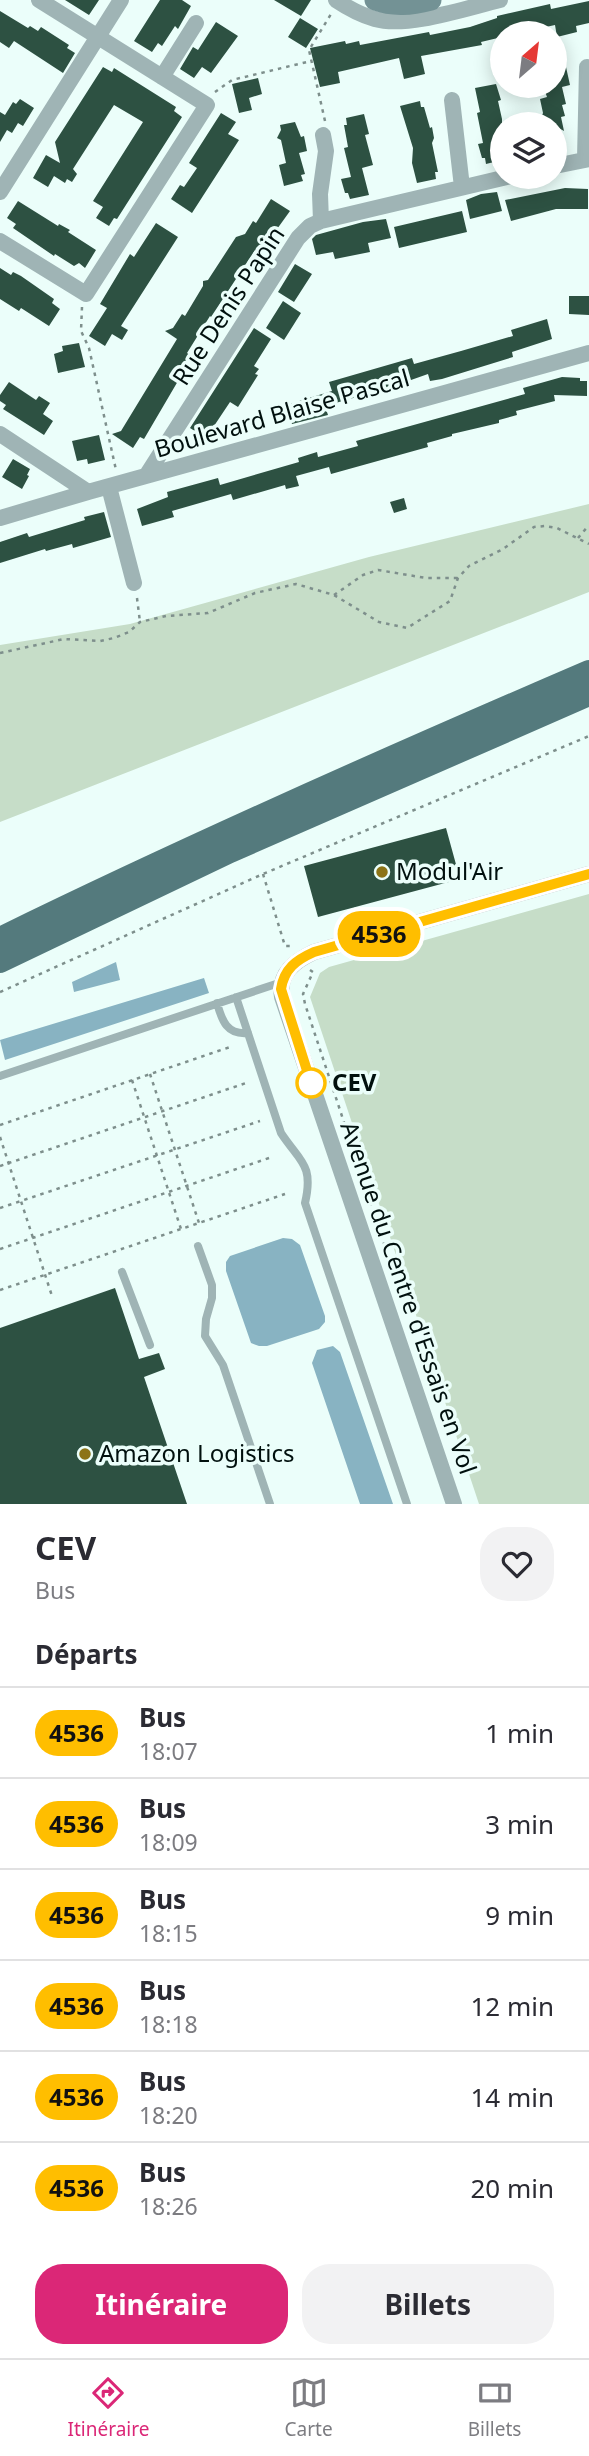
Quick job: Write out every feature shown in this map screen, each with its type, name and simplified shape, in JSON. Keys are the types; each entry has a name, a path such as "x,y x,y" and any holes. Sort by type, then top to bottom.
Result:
{"main road":[{"path":"353,773 589,659"},
{"path":"0,939 353,773 589,672"},
{"path":"0,961 230,851 589,694"}],"street":[{"path":"0,241 86,294 207,105 39,0"},
{"path":"0,192 121,0"},
{"path":"375,0 401,5 431,0"},
{"path":"337,1 363,15 394,22 500,0"},
{"path":"162,77 196,23"},
{"path":"567,163 587,159 587,67"},
{"path":"452,100 462,187"},
{"path":"321,221 320,194 326,151 323,135"},
{"name":"Rue Denis Papin","path":"146,476 298,238 310,226 321,221 490,181"},
{"name":"Boulevard Blaise Pascal","path":"0,518 589,353"},
{"path":"0,434 88,492"},
{"path":"114,485 134,583"},
{"path":"282,982 290,967 300,958 314,952 589,874"},
{"name":"Avenue du Centre d'Essais en Vol","path":"282,982 282,997 454,1504"}],"lane":[{"path":"0,1076 282,982"},
{"path":"236,997 281,1133 292,1150 304,1161 310,1184 305,1203 407,1504"},
{"path":"217,1003 222,1021 230,1030 240,1034 248,1033"},
{"path":"198,1246 212,1285 205,1336 223,1365 270,1504"},
{"path":"122,1272 150,1345"}],"path":[{"path":"323,135 325,122 309,50 337,1"},
{"path":"207,105 217,89 232,80 311,61"},
{"path":"86,294 81,313 81,331 89,348 114,485"},
{"path":"578,537 589,525"},
{"path":"0,653 64,639 100,641 114,638 129,632 140,622 166,616 208,613 255,593 296,584 334,595 379,622 407,628 450,601 458,578 469,566 503,549 534,527 545,526 578,537 589,544"},
{"path":"334,595 363,575 378,570 426,578 458,578"},
{"path":"134,583 140,622"},
{"path":"0,992 263,874 589,736"},
{"path":"263,874 285,946 289,944 313,972 303,994 305,1004 405,1307"},
{"path":"0,1125 233,1046"},
{"path":"150,1074 199,1223"},
{"path":"132,1080 181,1229"},
{"path":"0,1166 246,1083"},
{"path":"0,1208 260,1121"},
{"path":"0,1137 52,1296"},
{"path":"0,1249 272,1157"},
{"path":"0,1290 285,1194"}],"green space":[{"path":"589,504 589,592 0,822 0,645 130,624 369,557"},
{"path":"589,894 589,1504 479,1504 310,997 320,973 329,967"}],"water":[{"path":"116,962 120,980 74,992 72,982"},
{"path":"204,978 209,993 5,1060 0,1040"},
{"path":"283,1238 292,1239 300,1245 325,1322 319,1329 267,1346 259,1346 251,1343 226,1271 226,1262 230,1256"},
{"path":"333,1346 340,1352 393,1504 360,1504 312,1363 317,1350"}],"building":[{"path":"65,0 99,0 89,15"},
{"path":"160,0 182,0 191,6 178,29 175,26 162,46 158,43 152,52 134,41"},
{"path":"274,0 311,0 301,16"},
{"path":"589,1 589,23 576,26 577,32 567,34 567,21 490,21 490,40 481,42 482,45 421,56 425,74 404,79 399,58 338,72 340,83 320,87 310,48 345,41 346,44 359,41 360,45 429,32 430,35 470,27 497,16 550,4 551,9"},
{"path":"0,11 28,28 30,26 38,31 41,27 69,45 67,48 75,53 63,73 14,41 9,48 0,42"},
{"path":"300,18 318,29 306,48 288,37"},
{"path":"216,22 238,36 211,73 202,67 194,78 180,69 193,47 198,50"},
{"path":"103,67 112,72 114,68 176,107 174,111 182,117 117,219 114,218 109,226 96,218 103,207 93,201 143,122 114,105 73,169 77,174 72,182 67,179 65,183 54,176 48,187 33,178 46,155 60,163 55,142"},
{"path":"258,78 262,94 249,98 252,110 239,113 232,84"},
{"path":"490,85 490,98 501,100 498,101 500,112 490,112 490,163 486,164 478,144 483,143 475,88"},
{"path":"565,98 566,104 562,105 564,112 543,112 540,99"},
{"path":"20,99 34,108 23,126 18,123 12,133 7,130 0,142 0,112 5,115 13,102 16,104"},
{"path":"420,101 430,128 432,127 432,143 438,172 435,172 436,179 417,183 412,163 413,148 400,106"},
{"path":"221,113 236,122 228,134 239,140 192,213 171,199 180,185 184,187 197,168 189,163"},
{"path":"364,114 369,134 365,135 373,165 362,168 369,195 350,199 341,179 351,177 344,148 348,147 344,125 347,125 346,118"},
{"path":"295,122 301,137 304,136 307,151 299,153 305,174 301,175 303,181 284,186 279,165 286,163 281,140 277,138 280,125"},
{"path":"560,189 588,189 588,209 556,209 511,221 505,200"},
{"path":"497,192 502,211 470,219 466,200"},
{"path":"271,199 290,211 267,243 265,241 258,252 255,250 210,316 187,353 192,357 178,381 144,439 140,437 133,448 112,434 121,431 177,339 165,331 173,328 182,314 185,316 203,286 203,281 208,280 236,237 245,234 253,221 256,223"},
{"path":"18,201 58,226 59,224 70,230 68,232 96,250 85,268 79,263 74,266 55,254 54,256 13,228 16,224 7,218"},
{"path":"462,211 467,232 399,248 394,227"},
{"path":"386,219 391,238 368,243 370,252 335,259 333,252 316,255 312,239 316,235 363,222"},
{"path":"156,223 178,237 121,326 128,330 122,340 112,334 105,346 89,336 107,308 100,304 130,254 134,257"},
{"path":"295,264 312,274 294,302 278,292"},
{"path":"0,268 11,275 13,272 21,276 54,299 52,303 60,309 49,326 21,308 19,311 0,299"},
{"path":"569,296 589,296 589,315 569,314"},
{"path":"283,301 301,313 284,340 266,328"},
{"path":"547,319 552,339 512,352 513,357 442,379 430,381 428,374 360,394 325,406 328,415 292,424 286,405 332,391 329,382 412,358 414,364 513,336 511,330"},
{"path":"254,328 271,339 254,366 259,369 255,374 258,375 238,407 230,402 206,438 190,428"},
{"path":"79,343 85,367 58,373 54,354 63,351 62,346"},
{"path":"562,377 587,381 587,396 554,395 555,401 516,411 517,415 499,420 499,423 427,443 428,447 331,474 329,467 296,476 299,486 286,489 285,485 233,500 231,494 172,511 174,517 142,526 137,509 168,497 167,492 218,478 220,485 299,462 298,458 317,452 318,457 358,446 356,441 525,394 523,388"},
{"path":"9,382 36,400 39,396 50,403 43,414 53,421 44,435 3,409 6,405 0,401 0,395"},
{"path":"99,435 105,460 88,464 87,459 77,461 72,441"},
{"path":"13,459 30,469 22,489 2,477"},
{"path":"404,498 407,509 394,513 390,502"},
{"path":"104,512 111,537 73,548 72,544 46,551 45,549 0,563 0,542 27,533 29,537"},
{"name":"Modul'Air","path":"446,828 460,879 318,917 304,866"},
{"name":"Amazon Logistics","path":"115,1288 139,1359 159,1353 165,1369 144,1377 187,1504 0,1504 0,1328"}],"bus line":[{"name":"4536","path":"311,1083 281,989 285,974 300,958 589,874"}],"place":[{"name":"Modul'Air","path":"382,872"},
{"name":"CEV","path":"311,1083"},
{"name":"Amazon Logistics","path":"85,1454"}]}
